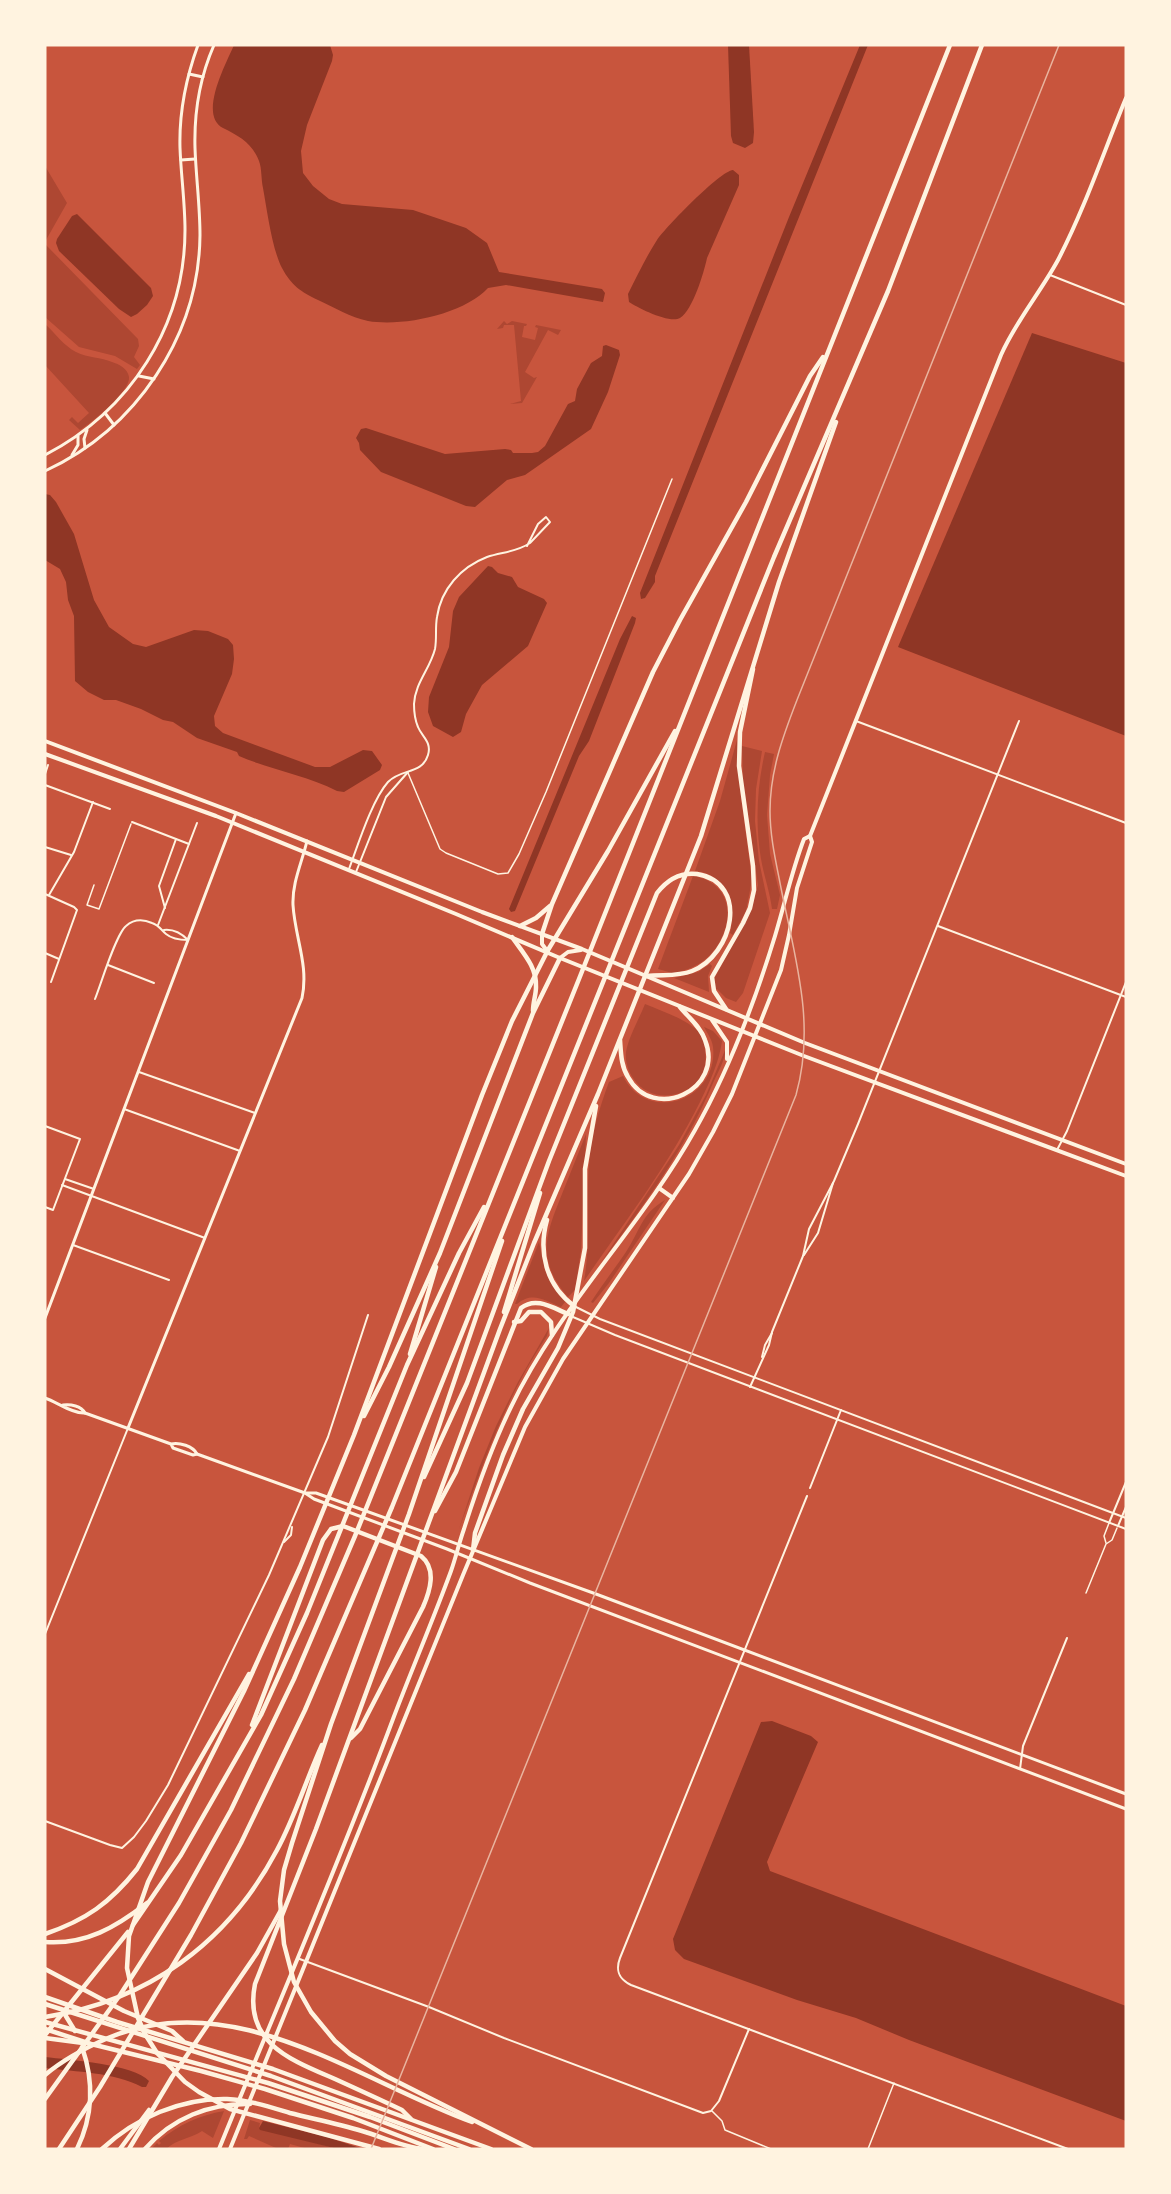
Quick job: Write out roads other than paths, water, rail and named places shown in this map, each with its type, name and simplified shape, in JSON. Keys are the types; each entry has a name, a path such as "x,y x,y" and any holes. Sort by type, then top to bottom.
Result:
{"highway":[{"path":"45,2099 120,1995 185,1893 241,1791 294,1679 355,1536 579,979 950,45"},
{"path":"59,2149 100,2087 191,1935 268,1790 306,1710 392,1507 774,557 888,291 982,45"},
{"path":"542,934 552,904 653,672 746,502 810,375 828,350"},
{"path":"491,2149 411,2119 377,2098 291,2060 267,2040 257,2025 253,2005 255,1984 349,1740 500,1329 652,963 690,865 713,802 789,549 852,377"},
{"path":"726,1009 713,989 712,977 743,923 752,902 754,885 739,766 740,732 753,676 753,664"},
{"path":"380,2149 230,2109 185,2082 157,2054 138,2018 127,1968 129,1936 134,1916 158,1860 244,1691 333,1486 491,1070 523,997 684,715"},
{"path":"416,1493 467,1383 549,1161 657,893 668,881 684,874 702,875 719,885 729,902 730,923 725,939 716,954 704,965 691,971 676,975 647,976"},
{"path":"520,926 536,918 552,904"},
{"path":"512,937 529,960 535,974 533,1013"},
{"path":"354,1435 385,1375 440,1253 533,1013 560,958"},
{"path":"620,1039 624,1069 627,1077 637,1089 658,1099 672,1099 686,1094 703,1077 709,1055 702,1033 680,1007"},
{"path":"473,1550 475,1533 507,1446 523,1409 563,1336 573,1312 581,1278 586,1240 585,1169 589,1135 598,1094"},
{"path":"500,1329 549,1161"},
{"path":"91,2044 45,2036 152,1900 206,1815 249,1733 261,1715 337,1540 407,1365 459,1253 495,1186"},
{"path":"516,1199 409,1514 331,1724 291,1843 280,1901 284,1944 294,1982 302,1999 322,2027 350,2054 531,2149"},
{"path":"550,1206 543,1235 544,1259 554,1283 567,1301 574,1306"},
{"path":"407,1365 440,1253"},
{"path":"429,1521 456,1472 521,1308 534,1302 542,1303 568,1314"},
{"path":"514,1322 521,1321 529,1312 541,1312 551,1322 552,1335"},
{"path":"249,1733 323,1540 331,1529 343,1526 421,1556 428,1563 430,1578 429,1590 421,1611 360,1729 349,1740"},
{"path":"45,1935 96,1911 115,1895 136,1869 260,1656"},
{"path":"45,2017 109,2001 155,1980 214,1936 252,1891 278,1848 331,1724"},
{"path":"120,2149 257,1953 291,1892"},
{"path":"45,1942 75,1941 104,1932 123,1922 152,1900"},
{"path":"45,1969 124,2011 172,2031 185,2043"},
{"path":"45,1992 70,2022 87,2061 91,2092 90,2111 77,2149"},
{"path":"45,1997 185,2043 243,2059 374,2106 400,2112"},
{"path":"45,2004 271,2076 454,2149"},
{"path":"45,2075 67,2058 118,2034 155,2025 198,2021 238,2027 268,2035 490,2129"},
{"path":"45,2022 237,2074 370,2115"},
{"path":"45,2029 91,2044 265,2089 367,2123 433,2149"},
{"path":"102,2149 128,2127 159,2112 196,2101 227,2101 259,2104 363,2132 411,2148 424,2149"},
{"path":"145,2149 159,2134 180,2121 227,2101"},
{"path":"129,2149 152,2106"},
{"path":"396,2125 469,2149"}],"main road":[{"path":"230,2149 525,1427 563,1359 699,1158 736,1084 783,961 795,896 812,842 810,836 855,721 1001,355 1019,320 1050,275 1067,242 1126,98"},
{"path":"45,741 236,813 542,934 759,1024 1126,1164"},
{"path":"57,758 61,747"},
{"path":"45,754 304,852 680,1007 1126,1176"},
{"path":"219,2149 387,1737 452,1568 496,1438 519,1390 552,1335 659,1188 697,1128 741,1030 770,950 796,860 804,839 810,836"},
{"path":"542,934 542,944 550,954"},
{"path":"560,958 568,952 582,950"},
{"path":"712,1019 727,1042 727,1062"},
{"path":"659,1188 673,1198"}],"street":[{"path":"45,454 78,435 105,413 139,376 168,322 182,274 185,229 181,123 189,74 198,45"},
{"path":"45,471 85,448 114,425 136,403 154,379 180,332 195,281 200,237 195,121 203,77 214,45"},
{"path":"189,74 203,77"},
{"path":"181,160 195,159"},
{"path":"1050,275 1126,305"},
{"path":"139,376 154,379"},
{"path":"105,413 114,425"},
{"path":"85,448 84,439 90,426"},
{"path":"71,457 78,445 78,435"},
{"path":"348,870 381,791 395,775 421,766 429,752 428,742 416,720 414,702 419,681 435,649 437,616 444,594 457,577 473,564 489,556 517,551 526,546 550,522 546,517 538,524 526,546"},
{"path":"855,721 1126,823"},
{"path":"750,1387 769,1345 772,1332 803,1256 809,1229 834,1180 880,1071 1019,721"},
{"path":"45,774 48,765"},
{"path":"356,873 386,797 408,772"},
{"path":"45,784 110,809"},
{"path":"51,982 77,910 47,894 72,856 93,802"},
{"path":"45,1318 236,813"},
{"path":"132,822 189,844"},
{"path":"158,925 197,823"},
{"path":"165,908 159,886 177,839"},
{"path":"45,1634 303,993 305,967 293,903 296,880 307,841"},
{"path":"45,848 72,856"},
{"path":"95,999 124,927 142,920 158,925 166,935 188,940"},
{"path":"938,926 1126,997"},
{"path":"163,930 168,929 182,934 188,940"},
{"path":"45,953 60,959"},
{"path":"108,965 154,983"},
{"path":"1057,1150 1126,982"},
{"path":"138,1072 255,1113"},
{"path":"124,1109 240,1151"},
{"path":"45,1126 80,1139 53,1210 45,1207"},
{"path":"65,1178 94,1189"},
{"path":"803,1256 818,1233 834,1180"},
{"path":"62,1185 205,1238"},
{"path":"73,1245 169,1281"},
{"path":"574,1306 754,1378 1126,1518"},
{"path":"568,1314 587,1324 750,1387 1126,1529"},
{"path":"45,1821 114,1847 124,1847 151,1815 168,1785 284,1542 291,1534 292,1525 328,1437 368,1315"},
{"path":"45,1398 81,1414 85,1413 171,1444 173,1448 193,1455 197,1454 305,1493 314,1499 470,1558 523,1581 1126,1809"},
{"path":"810,1488 841,1410"},
{"path":"900,1443 904,1434"},
{"path":"1109,1522 1126,1482"},
{"path":"305,1493 316,1493 459,1544 1126,1794"},
{"path":"807,1496 620,1958 617,1968 619,1975 631,1985 1068,2149"},
{"path":"1118,1526 1126,1507"},
{"path":"1020,1769 1023,1746 1067,1638"},
{"path":"297,1958 703,2113 711,2111 719,2101 749,2029"}],"lane":[{"path":"408,772 441,849 498,874 508,873 519,854 546,792 672,479"},
{"path":"94,885 87,905 99,909 132,822"},
{"path":"1106,1544 1104,1536 1109,1522"},
{"path":"1086,1593 1106,1544 1112,1540 1118,1526"},
{"path":"868,2149 894,2083"},
{"path":"711,2111 722,2121 725,2130 771,2149"}],"railway":[{"path":"371,2149 796,1095 802,1069 804,1017 797,966 771,830 772,782 778,754 797,700 1059,45"}]}
